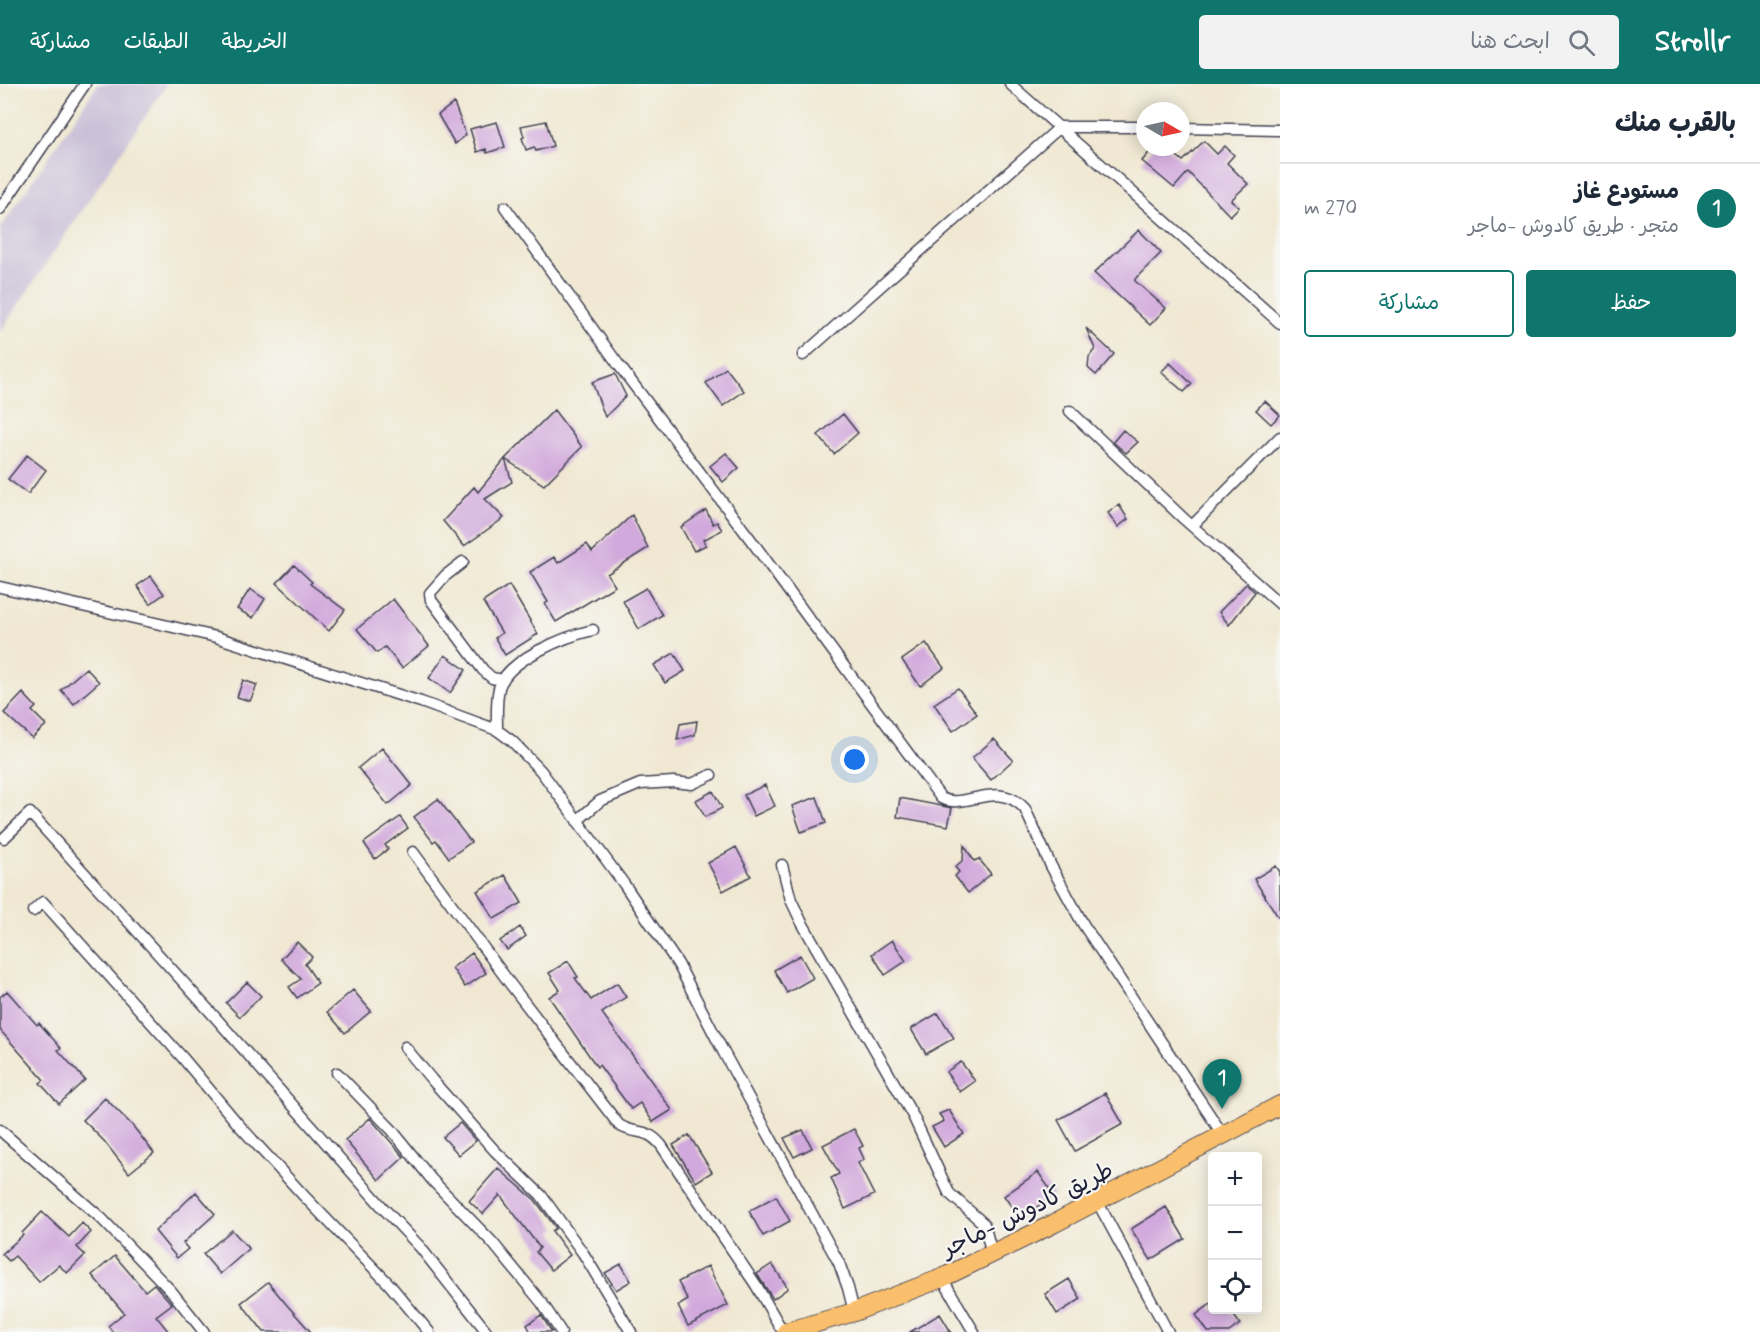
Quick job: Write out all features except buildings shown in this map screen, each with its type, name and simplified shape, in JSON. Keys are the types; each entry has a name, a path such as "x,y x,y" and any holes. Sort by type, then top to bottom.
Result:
{"highway":[{"name":"طريق كادوش -ماجر","path":"785,1332 854,1312 942,1278 1097,1201 1280,1105"}],"street":[{"path":"0,209 85,84"},
{"path":"1010,84 1280,323"},
{"path":"803,355 1060,127 1136,127"},
{"path":"1190,128 1280,130"},
{"path":"505,207 618,364 941,798 957,801 972,797 1003,796 1018,802 1024,809 1051,866 1083,924 1223,1135"},
{"path":"1070,411 1192,526 1280,604"},
{"path":"1192,526 1280,437"},
{"path":"463,562 434,587 430,593 431,600 486,674 502,680"},
{"path":"0,587 216,636 421,702 497,730 512,741 542,771 624,884 678,964 839,1263 854,1312"},
{"path":"497,730 498,699 502,680 533,653 574,634 593,630"},
{"path":"577,820 600,801 640,784 674,782 692,784 711,775"},
{"path":"4,838 30,813 420,1247 487,1332"},
{"path":"412,852 511,986 619,1125 625,1129 649,1133 661,1145 750,1275 785,1332"},
{"path":"782,866 791,900 801,921 913,1116 949,1193 984,1224 992,1254"},
{"path":"33,911 43,902 182,1057 238,1124 389,1284 429,1332"},
{"path":"405,1047 495,1151 542,1195 588,1261 631,1332"},
{"path":"337,1073 393,1130 432,1180 492,1242 542,1303 561,1332"},
{"path":"0,1130 101,1218 172,1292 204,1332"},
{"path":"1097,1201 1168,1332"},
{"path":"942,1278 974,1332"}],"shaded area":[{"path":"98,84 167,84 0,332 0,229"}],"place":[{"name":"مستودع غاز","path":"1222,1109"}]}
